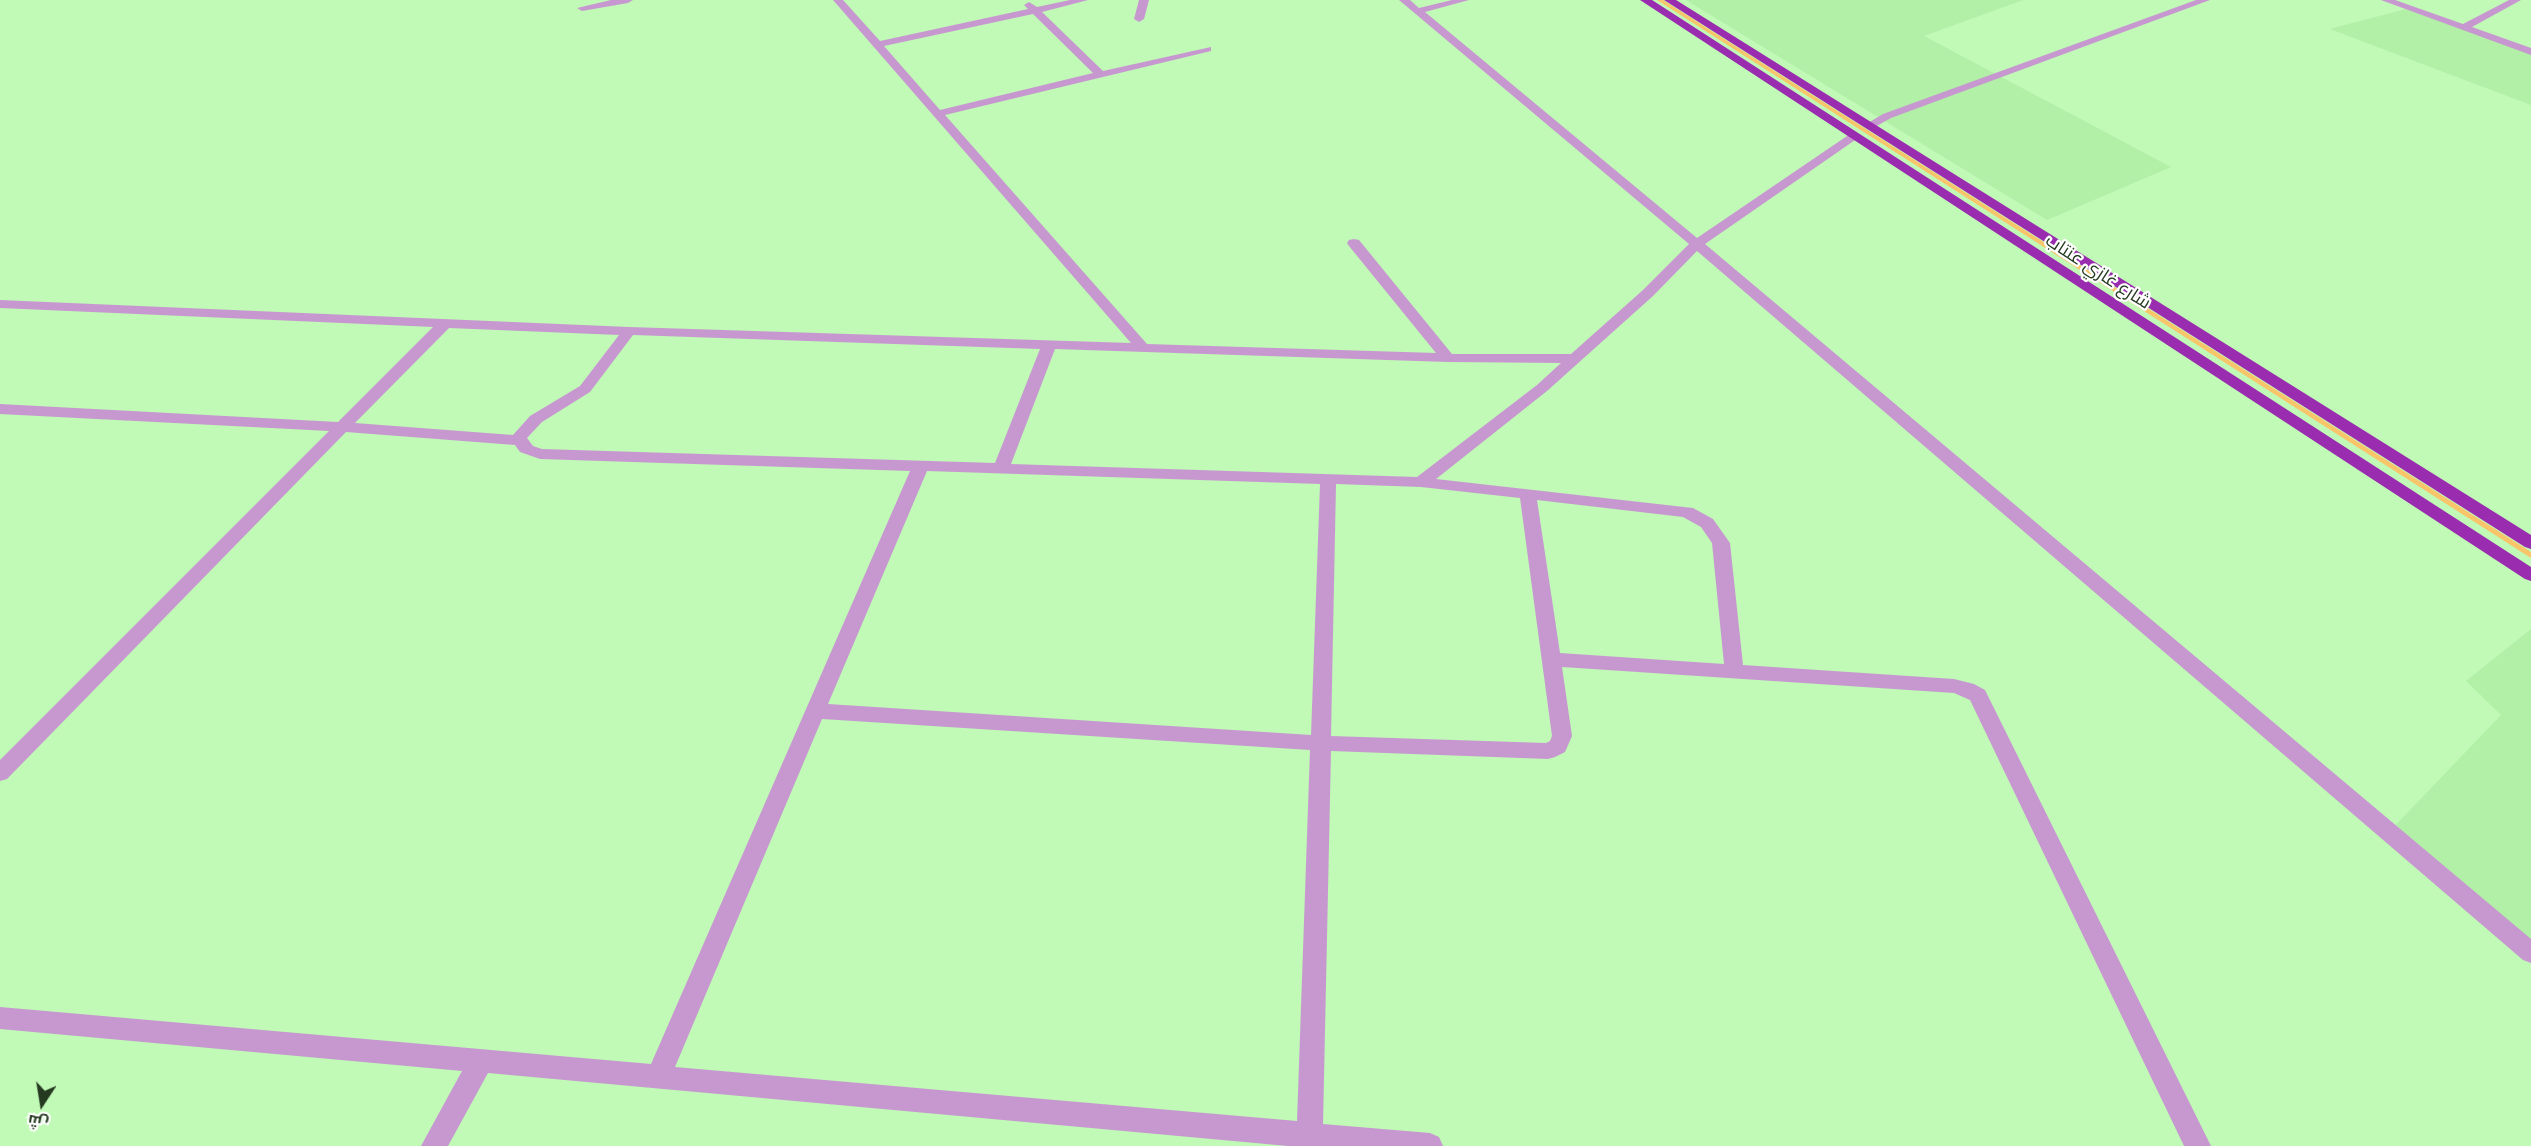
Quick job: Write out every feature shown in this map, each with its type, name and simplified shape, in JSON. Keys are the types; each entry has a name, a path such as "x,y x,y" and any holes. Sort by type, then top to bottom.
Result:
{"highway":[{"name":"شارع غازي عنتاب","path":"1645,0 2531,575"},
{"path":"1669,0 2531,543"}],"street":[{"path":"582,9 628,0"},
{"path":"838,0 1142,347"},
{"path":"1023,0 1101,75"},
{"path":"877,45 1083,0"},
{"path":"1139,19 1144,0"},
{"path":"1410,5 1464,0"},
{"path":"1869,126 1898,112 2205,0"},
{"path":"2386,0 2531,52"},
{"path":"2465,27 2516,0"},
{"path":"1410,5 1697,244 2531,953"},
{"path":"937,114 1207,50"},
{"path":"1420,482 1542,388 1697,244 1854,136"},
{"path":"1354,243 1448,358"},
{"path":"0,304 629,331 1448,358 1575,359"},
{"path":"0,773 339,427 445,323"},
{"path":"516,440 536,419 585,389 629,331"},
{"path":"1001,468 1049,345"},
{"path":"0,409 339,427 516,440 524,442 526,449 540,454 1420,482 1688,512 1707,523 1721,543 1734,671"},
{"path":"658,1077 921,465"},
{"path":"1310,1135 1328,479"},
{"path":"815,711 1321,743 1541,752 1553,749 1561,742 1562,736 1528,494"},
{"path":"1551,659 1954,686 1978,695 2198,1146"},
{"path":"0,1018 1430,1146"},
{"path":"434,1146 481,1062"}],"shaded area":[{"path":"1657,0 1663,0 2531,552 2531,558"},
{"path":"1686,0 2023,0 1924,36 2171,167 2047,220"},
{"path":"2406,9 2531,52 2531,105 2330,29"},
{"path":"2531,629 2531,953 2389,832 2501,715 2466,681"}]}
